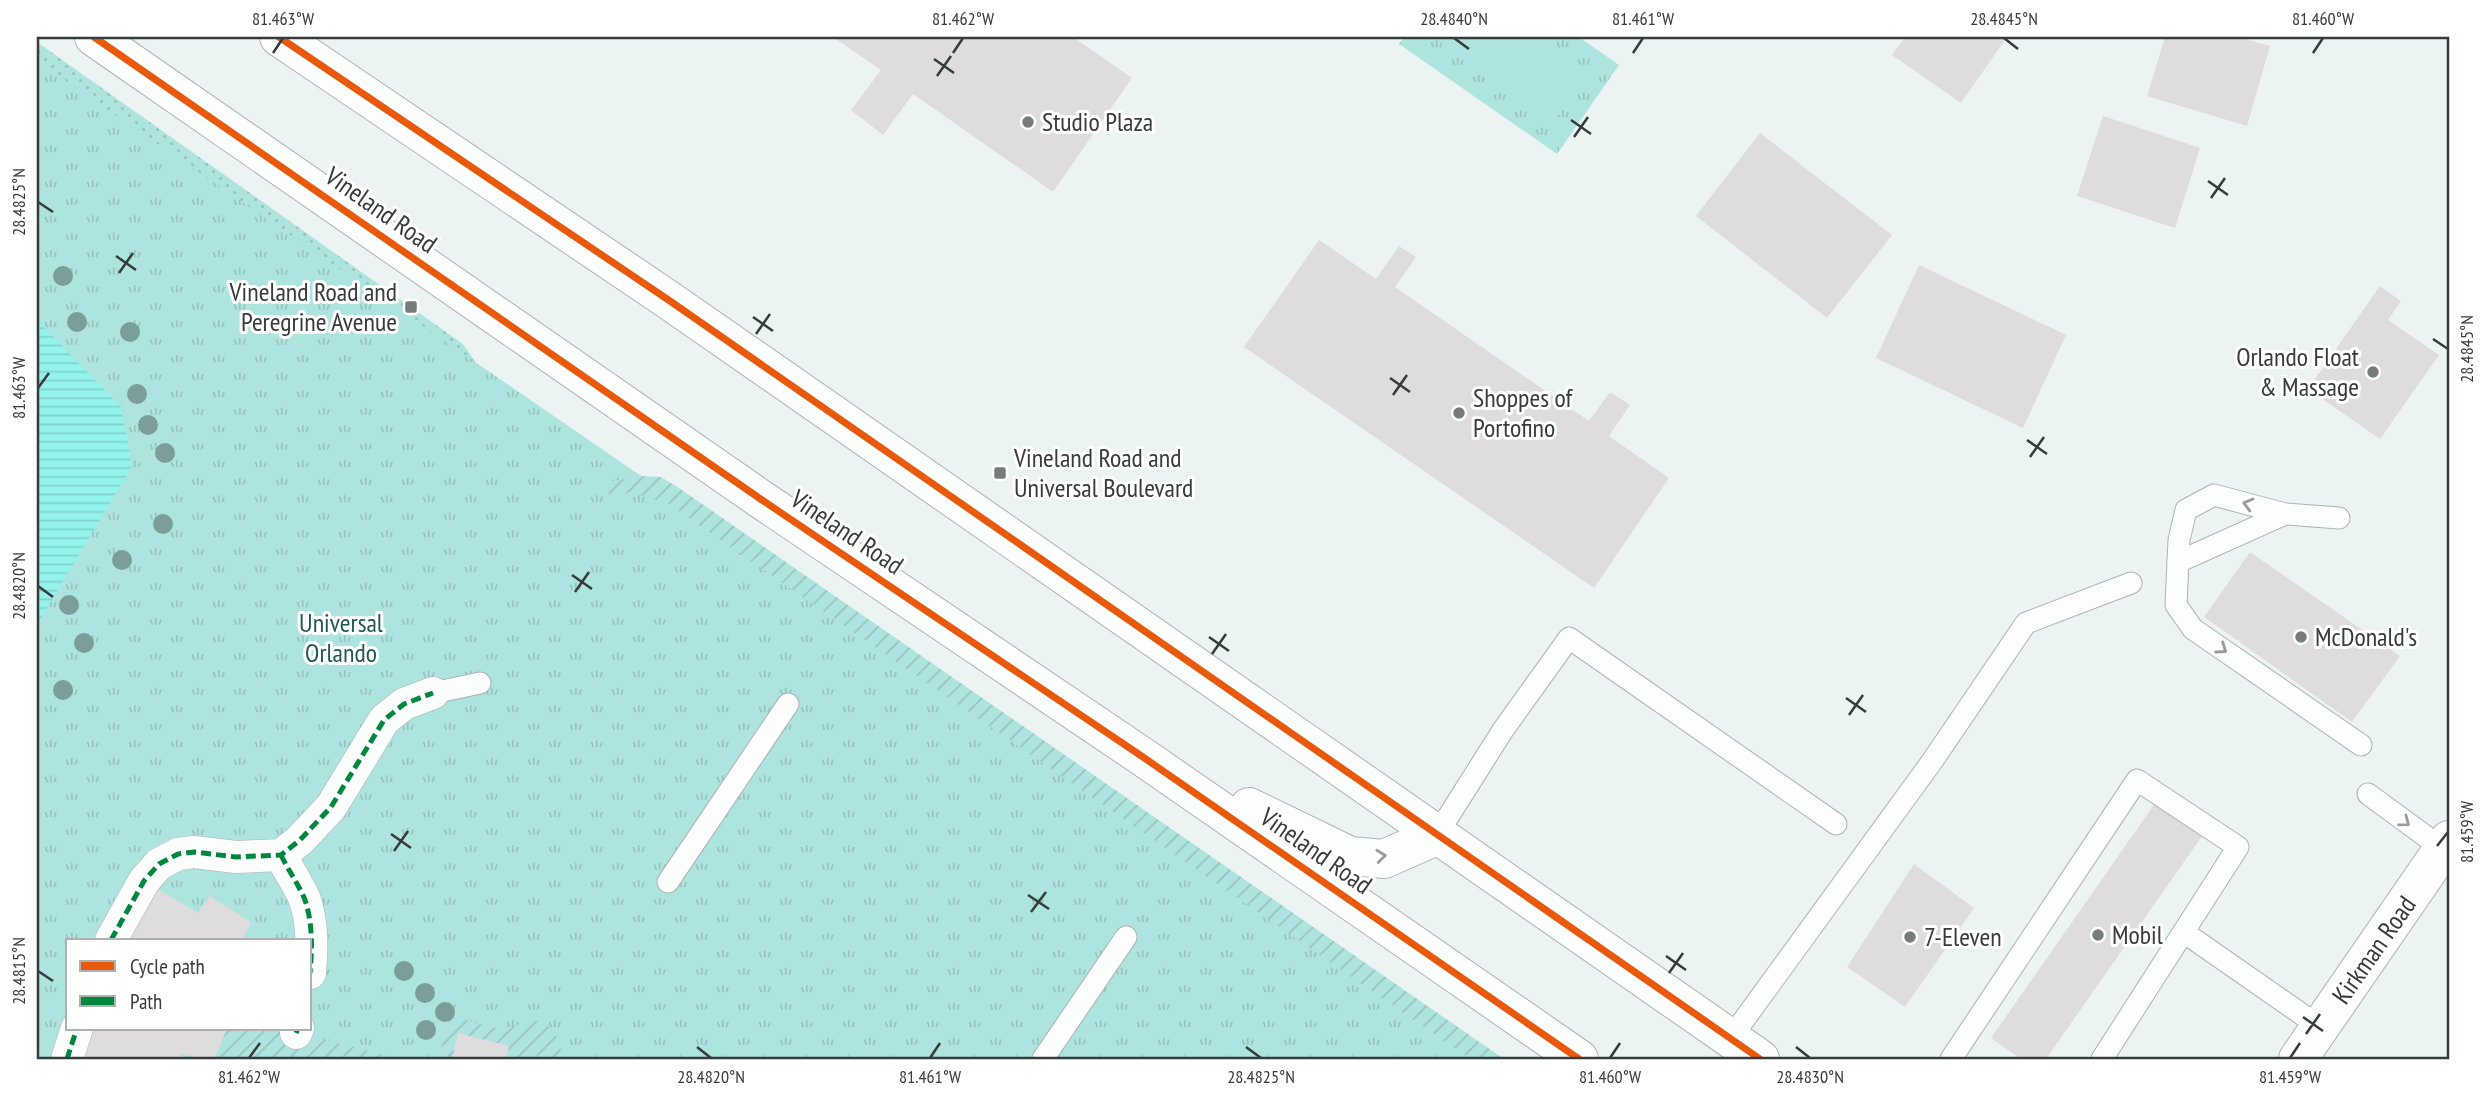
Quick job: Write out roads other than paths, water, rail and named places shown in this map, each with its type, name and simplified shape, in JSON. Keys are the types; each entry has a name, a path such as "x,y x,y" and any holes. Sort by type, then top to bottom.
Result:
{"main road":[{"name":"Vineland Road","path":"94,37 762,500 1140,755 1579,1059"},
{"path":"279,37 670,301 1745,1049"},
{"path":"1140,755 1350,856 1384,859 1436,836"},
{"name":"Kirkman Road","path":"2298,1059 2446,845"}],"street":[{"path":"112,939 144,881 159,864 178,853 236,857 281,855 300,840 331,807 384,720 404,704 433,693"},
{"path":"281,855 304,899 312,939"},
{"path":"67,1059 76,1030"}],"lane":[{"path":"2339,518 2285,514 2214,495 2186,510 2179,540 2176,605 2193,629 2361,745"},
{"path":"2178,562 2285,514"},
{"path":"1745,1049 1933,760 2026,623 2131,583"},
{"path":"1436,836 1503,730 1569,638 1836,824"},
{"path":"433,693 480,682"},
{"path":"668,882 788,704"},
{"path":"1960,1056 2137,780 2238,847 2102,1059"},
{"path":"2368,794 2446,845"},
{"path":"2185,933 2320,1027"},
{"path":"1044,1059 1126,937"}],"place":[{"name":"Studio Plaza","path":"1028,122"},
{"name":"Vineland Road and Peregrine Avenue","path":"411,307"},
{"name":"Orlando Float & Massage","path":"2373,372"},
{"name":"Shoppes of Portofino","path":"1459,413"},
{"name":"Vineland Road and Universal Boulevard","path":"1000,473"},
{"name":"McDonald's","path":"2301,637"},
{"name":"Mobil","path":"2098,935"},
{"name":"7-Eleven","path":"1910,937"}],"park label":[{"name":"Universal Orlando","path":"341,638"}]}
